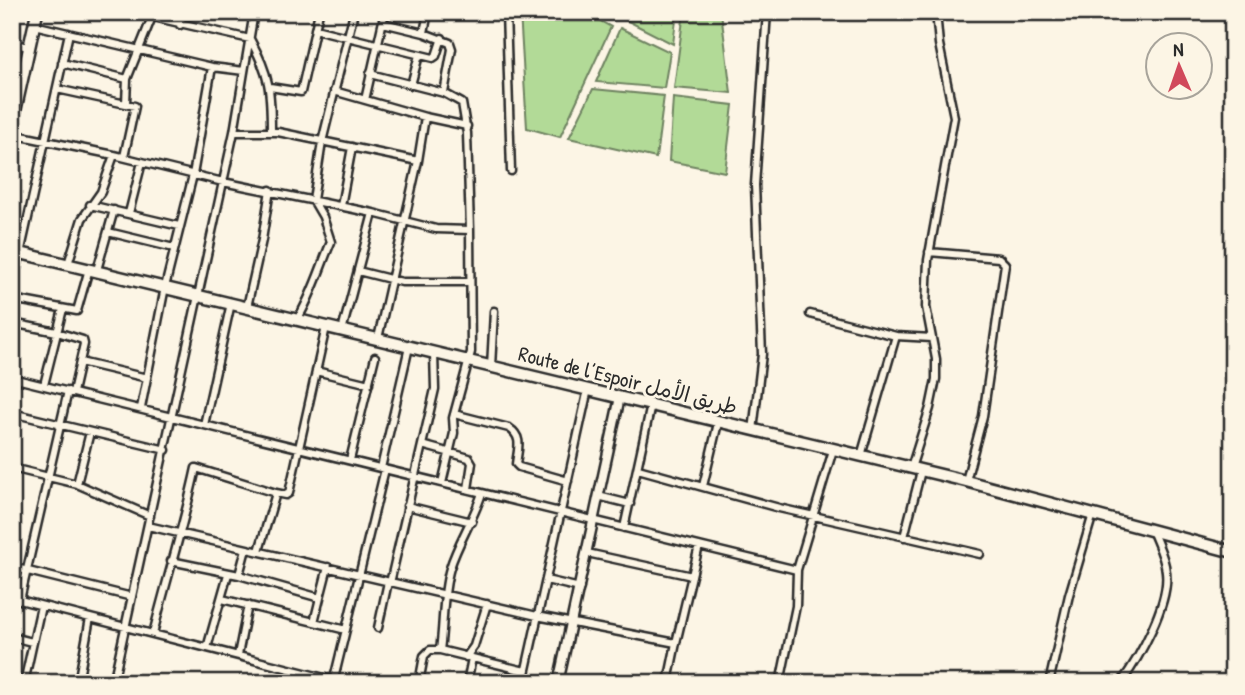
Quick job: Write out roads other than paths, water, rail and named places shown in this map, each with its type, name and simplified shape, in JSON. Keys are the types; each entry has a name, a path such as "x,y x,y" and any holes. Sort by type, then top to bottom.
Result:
{"main road":[{"path":"12,125 17,82 37,12"},
{"name":"Route de l’Espoir طريق الأمل","path":"16,252 966,481 1233,552"}],"street":[{"path":"131,12 154,15 180,25 250,40"},
{"path":"180,25 183,12"},
{"path":"113,683 234,132 254,12"},
{"path":"270,87 301,92 319,12"},
{"path":"297,320 309,301 331,240 323,217 313,200 322,142 354,12"},
{"path":"365,100 385,12"},
{"path":"424,33 428,12"},
{"path":"506,12 511,171"},
{"path":"752,431 762,354 755,186 767,12"},
{"path":"904,537 934,392 936,371 926,307 929,252 954,117 939,44 936,12"},
{"path":"126,103 127,79 154,15"},
{"path":"383,23 442,38 452,46 444,93"},
{"path":"33,25 212,67 244,71"},
{"path":"315,29 435,57 442,38"},
{"path":"12,290 16,252 46,140 69,33"},
{"path":"250,40 266,71 270,87 271,131"},
{"path":"12,43 29,47"},
{"path":"411,85 419,54"},
{"path":"62,63 127,79"},
{"path":"141,408 165,287 193,175 212,67"},
{"path":"370,74 444,93 462,103 467,126 471,346 454,414 450,452 442,483"},
{"path":"57,89 133,105 135,108 124,157"},
{"path":"334,91 467,126"},
{"path":"379,334 418,161 425,117"},
{"path":"234,132 271,131 418,161"},
{"path":"12,134 436,229 470,230"},
{"path":"341,206 352,148"},
{"path":"68,264 82,219 101,192 114,155"},
{"path":"129,214 142,162"},
{"path":"247,307 270,190"},
{"path":"90,205 179,226"},
{"path":"12,299 77,311 114,210"},
{"path":"342,331 373,213"},
{"path":"108,232 174,248"},
{"path":"929,252 999,258 1005,264 983,416 966,481"},
{"path":"358,271 392,280 470,282"},
{"path":"204,425 231,303"},
{"path":"44,385 63,309"},
{"path":"491,367 494,311"},
{"path":"810,314 896,336 932,338"},
{"path":"12,323 83,340 80,362 60,425 20,600"},
{"path":"153,634 171,561 182,533 196,468 276,494 289,493 326,327"},
{"path":"861,456 896,336"},
{"path":"333,681 409,347"},
{"path":"378,628 435,389 434,353"},
{"path":"350,460 375,357"},
{"path":"80,362 147,378"},
{"path":"316,371 369,384"},
{"path":"12,378 797,570"},
{"path":"523,683 588,389"},
{"path":"558,683 620,397"},
{"path":"624,528 651,405"},
{"path":"12,413 166,450"},
{"path":"454,414 509,428 517,433 519,438 516,464 519,467 568,481"},
{"path":"703,486 718,423"},
{"path":"77,484 90,432"},
{"path":"422,445 469,458 472,463 468,489"},
{"path":"780,683 796,606 797,570 833,450"},
{"path":"12,468 77,484 150,516"},
{"path":"638,469 815,516 980,554"},
{"path":"440,650 444,624 444,594 450,568 472,522 482,493"},
{"path":"259,551 276,494"},
{"path":"598,496 630,504"},
{"path":"407,506 472,522"},
{"path":"1049,683 1069,595 1093,514"},
{"path":"148,526 537,616 676,643"},
{"path":"1121,683 1139,657 1165,591 1167,573 1152,530"},
{"path":"625,683 668,681 699,545"},
{"path":"240,575 246,549"},
{"path":"587,553 692,576"},
{"path":"171,561 240,575 320,598"},
{"path":"12,567 132,597"},
{"path":"314,622 328,567"},
{"path":"208,648 228,574"},
{"path":"546,580 580,588"},
{"path":"12,598 344,683"},
{"path":"222,599 346,629"},
{"path":"467,683 469,657 487,604"},
{"path":"238,655 248,605"},
{"path":"24,683 41,606"},
{"path":"78,683 90,618"},
{"path":"12,636 32,642"},
{"path":"419,683 425,653 430,650 440,650 525,671"}]}
